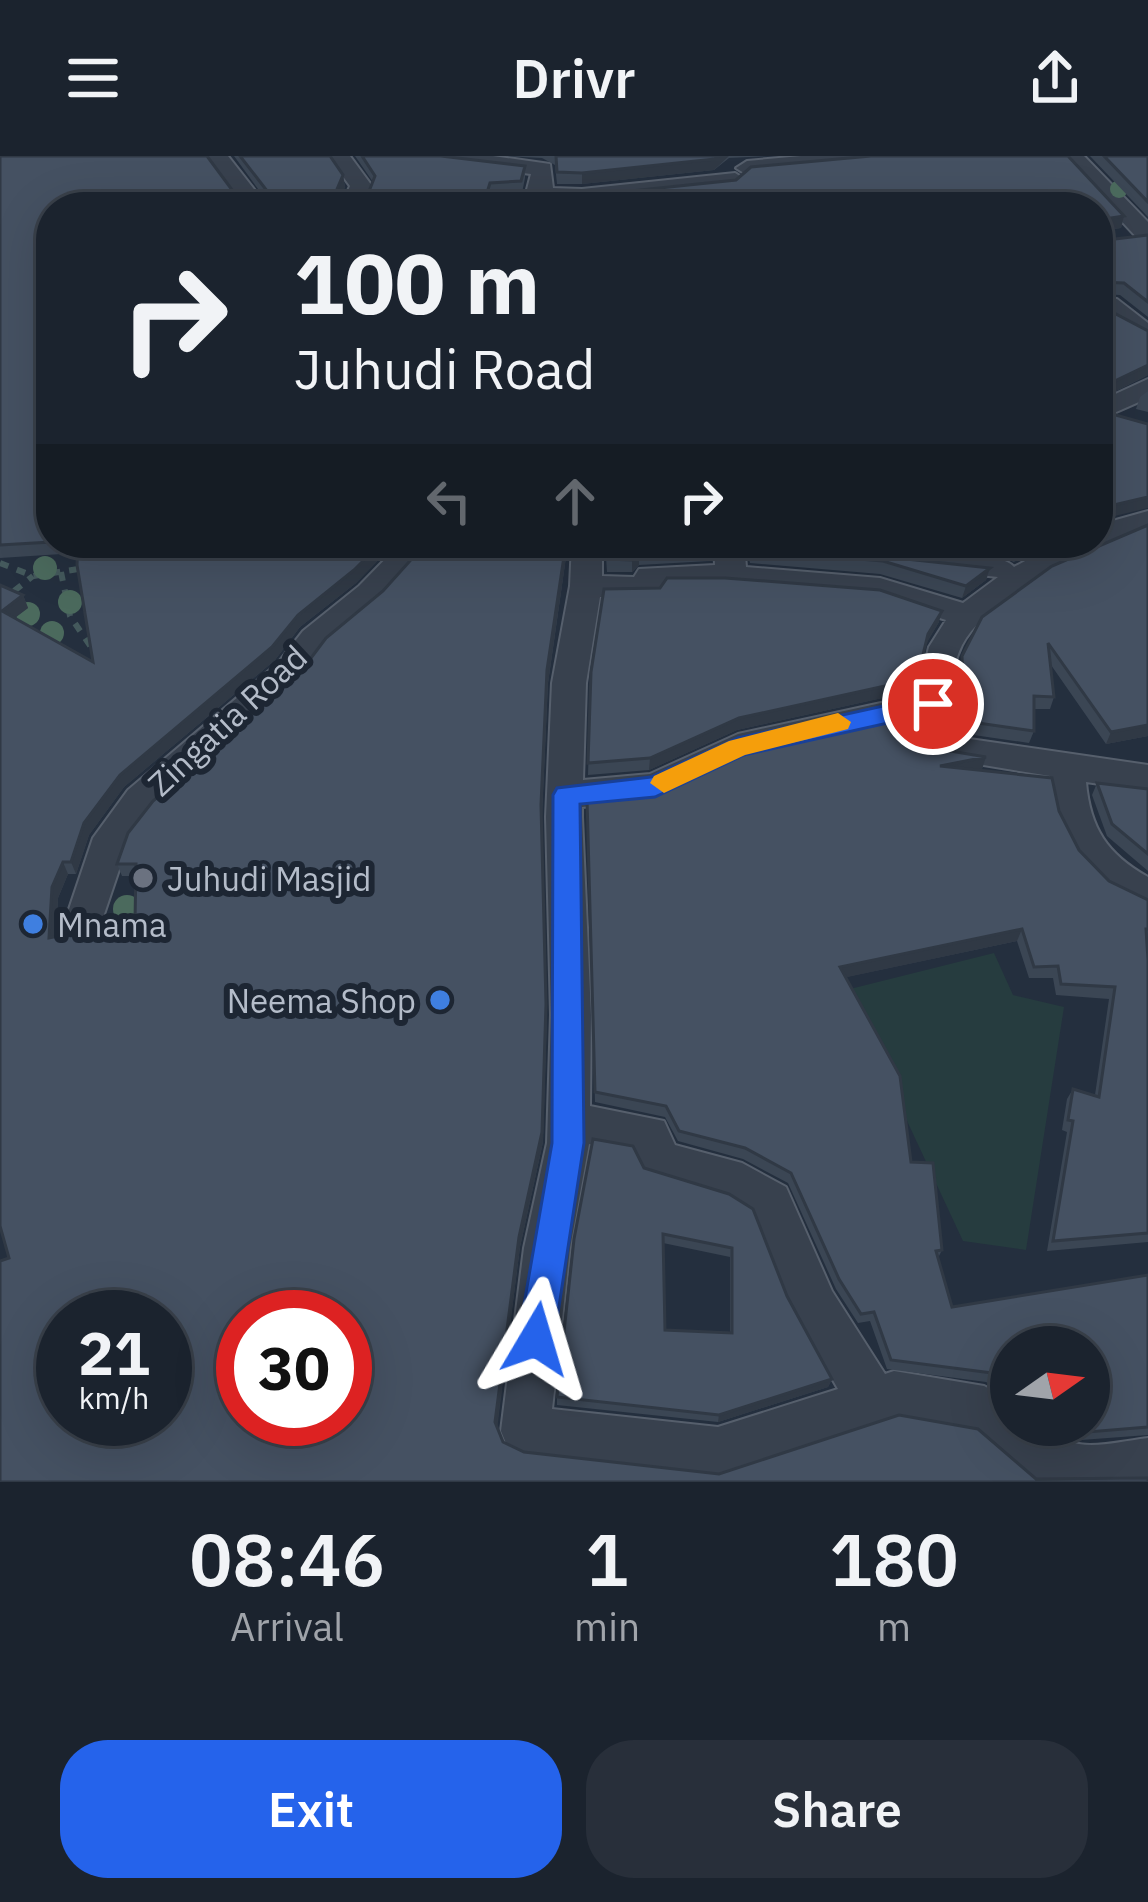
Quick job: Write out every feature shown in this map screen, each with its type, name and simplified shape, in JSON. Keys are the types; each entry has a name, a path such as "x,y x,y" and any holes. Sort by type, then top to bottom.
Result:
{"street":[{"path":"217,156 245,192"},
{"path":"340,156 362,186 359,192"},
{"path":"442,156 478,157 486,164 542,169 541,192"},
{"path":"632,192 869,156"},
{"path":"1072,156 1102,192"},
{"path":"1113,206 1146,246"},
{"path":"1115,240 1146,246"},
{"path":"1113,303 1147,298"},
{"path":"1113,311 1148,336"},
{"path":"1113,404 1148,387"},
{"path":"1113,416 1145,424"},
{"path":"1113,532 1148,520"},
{"name":"Zingatia Road","path":"82,928 111,838 141,800 290,671 314,639 404,558"},
{"path":"724,575 731,571 730,558"},
{"path":"918,558 998,564 971,617 945,645 933,704 941,747 1148,778"},
{"path":"971,617 880,588 724,575 650,576 648,588 586,565 569,682 568,1122 525,1431 718,1452 894,1395 984,1410 1012,1429 1048,1465 1078,1472 1148,1463"},
{"path":"566,795 655,787 738,747 933,704"},
{"path":"1066,768 1075,831 1088,855 1148,895"},
{"path":"568,1122 649,1135 660,1160 743,1186 770,1200 826,1331 874,1400"}],"path":[{"path":"0,562 33,576"},
{"path":"0,602 33,576 92,568"},
{"path":"61,572 70,616 100,659"}],"green space":[{"path":"994,953 1013,995 1064,1007 1026,1250 963,1241 846,990"}],"building":[{"path":"0,156 207,156 234,192 36,192 36,543 0,545"},
{"path":"240,156 330,156 343,175 336,192 268,192"},
{"path":"362,156 441,156 525,166 521,181 490,183 487,192 369,192 375,176"},
{"path":"556,156 719,156 582,173 557,172"},
{"path":"871,156 1068,156 1102,192 621,192 736,180 751,167"},
{"path":"1104,156 1148,156 1148,202"},
{"path":"1148,235 1148,302 1124,283 1113,283 1113,239"},
{"path":"1113,312 1148,331 1148,365 1113,382"},
{"path":"1113,414 1148,424 1148,497 1113,505"},
{"path":"1148,525 1148,725 1111,732 1048,643 1054,697 1034,696 1034,731 964,721 962,656 982,617 1052,566 1071,558 1113,558 1113,540"},
{"path":"77,558 366,558 298,615 272,647 120,775 84,823 71,862 63,862 52,887 49,938 135,921 136,864 117,864 128,833 153,801 302,670 326,638 383,591 413,558 564,558 547,670 541,805 546,1004 542,1132 519,1237 495,1422 503,1442 524,1452 719,1474 899,1415 978,1429 990,1439 990,1446 998,1446 1036,1479 1148,1478 1148,1482 0,1482 0,1261 9,1258 0,1226 0,585 23,595 2,611 93,662"},
{"path":"847,558 903,558 990,568 966,586 883,561"},
{"path":"667,578 880,590 942,611 928,634 917,679 739,718 650,758 588,763 591,672 604,589 660,588"},
{"path":"919,712 932,748 986,757 940,766 1052,778 1059,811 1079,850 1109,881 1148,900 1148,1233 1053,1241 1073,1121 1068,1120 1073,1089 1099,1097 1115,987 1061,984 1058,966 1034,967 1022,929 840,967 900,1076 911,1162 933,1163 942,1250 936,1251 952,1307 1148,1275 1148,1427 1110,1430 1110,1326 990,1326 990,1373 891,1360 874,1312 861,1314 839,1279 791,1173 745,1148 679,1131 666,1106 595,1092 587,799 656,792 750,750"},
{"path":"1097,783 1148,789 1148,854 1112,824"},
{"path":"593,1139 633,1146 644,1168 729,1194 753,1209 787,1296 832,1379 719,1415 557,1397 574,1239","holes":["663,1234 732,1248 732,1333 665,1330"]}],"slow traffic":[{"path":"664,783 738,747 838,722"}],"place":[{"name":"Juhudi Masjid","path":"143,878"},
{"name":"Mnama","path":"33,924"},
{"name":"Neema Shop","path":"440,1000"}],"route":[{"path":"536,1339 547,1248 568,1143 571,1016 566,795 655,787 738,747 933,704"}]}
